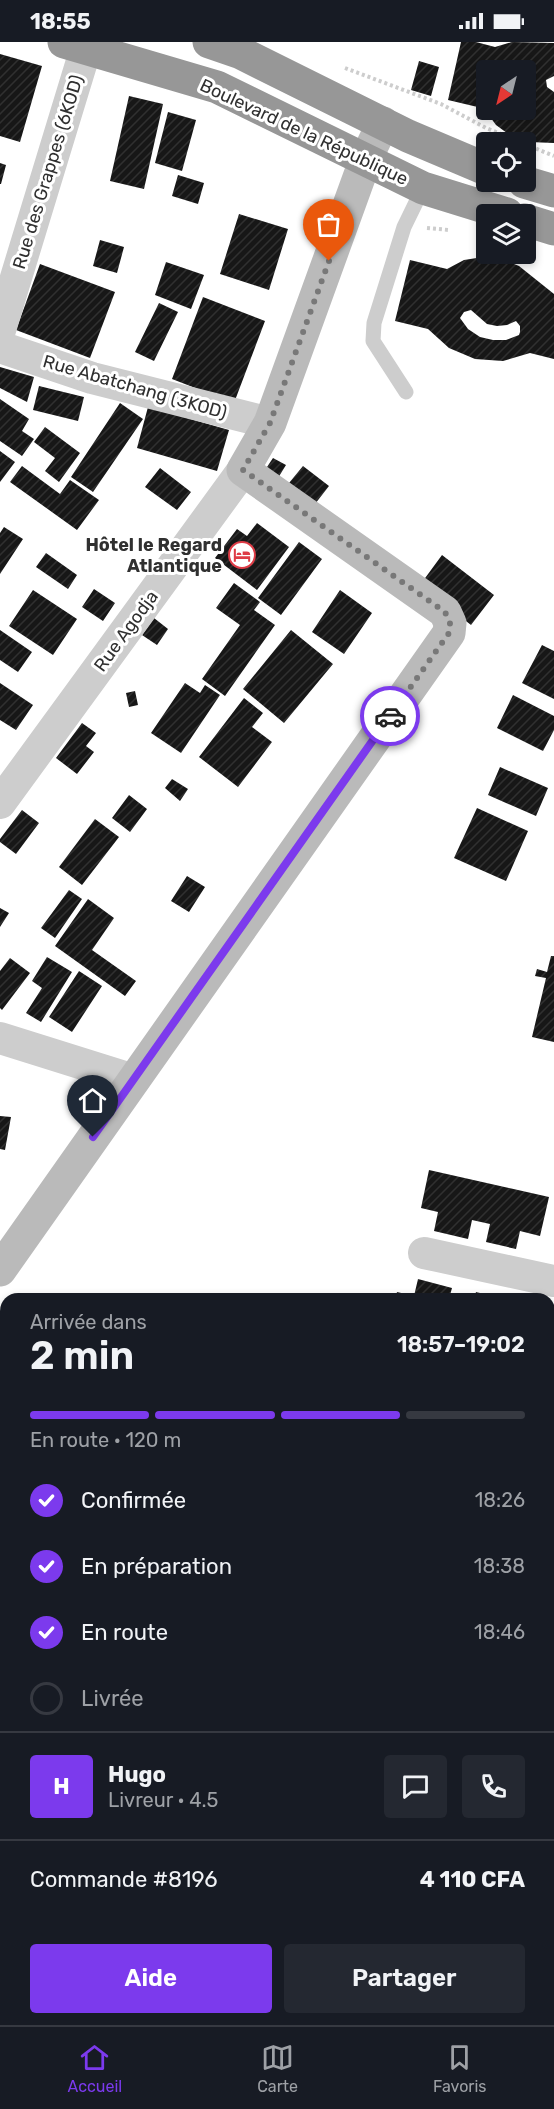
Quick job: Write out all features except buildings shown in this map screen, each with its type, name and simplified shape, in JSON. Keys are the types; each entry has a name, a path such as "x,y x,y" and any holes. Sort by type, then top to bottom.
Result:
{"highway":[{"path":"209,42 242,53 383,123 476,165"},
{"name":"Boulevard de la République","path":"75,45 218,87 423,188 476,204"},
{"path":"536,185 554,190"},
{"path":"536,223 554,229"}],"street":[{"name":"Rue des Grappes (6KOD)","path":"0,330 75,45"},
{"name":"Rue Agodja","path":"0,803 243,470 270,423 365,161 383,123"},
{"name":"Rue Abatchang (3KOD)","path":"0,347 92,378 270,423"},
{"path":"0,1270 449,633 450,623 445,612 243,470"},
{"path":"0,1038 134,1080"},
{"path":"424,1253 554,1281"}],"lane":[{"path":"406,392 373,341 374,323 404,227 423,188"}],"path":[{"path":"536,149 554,156"}],"way so far":[{"path":"329,261 270,423 243,470 445,612 450,623 449,633 390,716"}],"place":[{"name":"Hôtel le Regard Atlantique","path":"242,555"}],"route":[{"path":"93,1137 390,716"}]}
